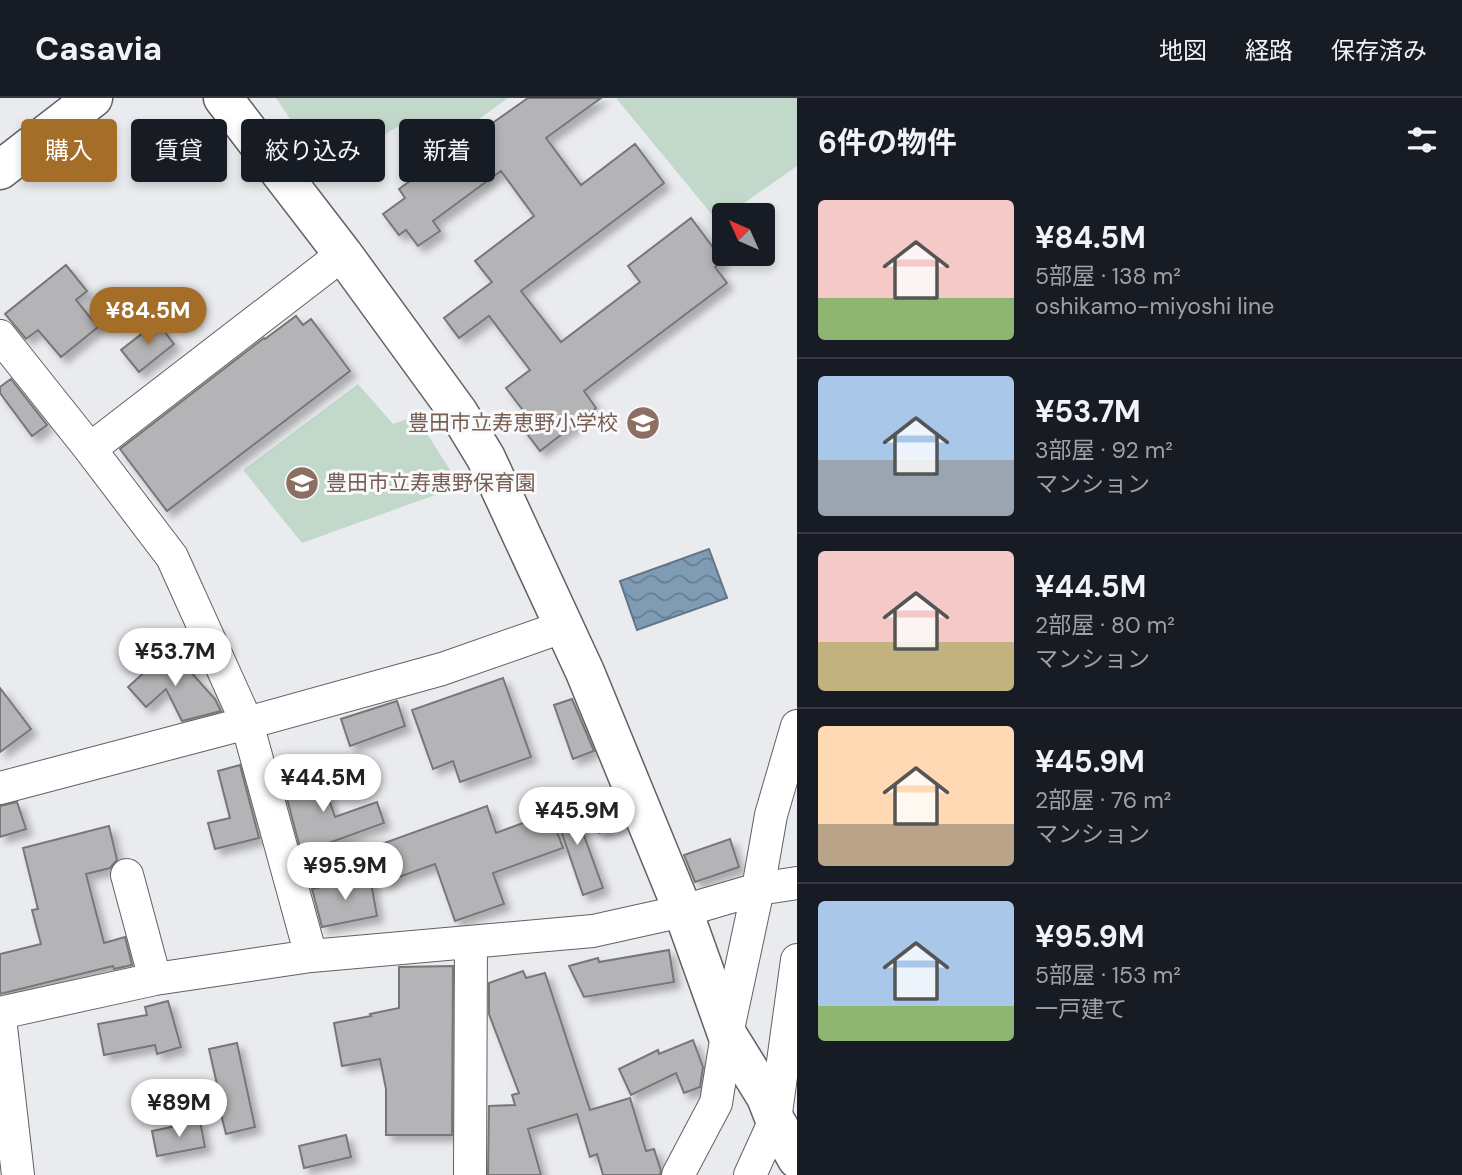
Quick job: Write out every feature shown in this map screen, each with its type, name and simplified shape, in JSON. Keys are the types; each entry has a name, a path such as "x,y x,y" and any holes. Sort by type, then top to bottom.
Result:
{"street":[{"path":"0,170 93,98"},
{"path":"223,98 343,254 458,412 479,446 565,626 683,911 727,1034 797,1159"},
{"path":"90,449 343,254"},
{"path":"0,336 172,557 247,723 311,956"},
{"path":"0,788 442,669 565,626"},
{"path":"678,1175 716,1103 727,1034 771,815 797,726"},
{"path":"127,875 155,979"},
{"path":"0,1013 155,979 311,956 593,931 683,911 758,889 797,883"},
{"path":"470,1175 471,942"},
{"path":"750,1175 770,1109 797,960"},
{"path":"0,1018 18,1175"}],"green space":[{"path":"276,98 508,98 479,119 399,119 399,126 385,134 385,119 290,119"},
{"path":"616,98 797,98 797,166 744,203 712,203 712,215"},
{"path":"358,384 393,424 416,416 460,486 302,543 243,470"}],"water":[{"path":"709,549 727,598 637,630 620,581"}],"building":[{"path":"528,98 601,98 546,138 581,185 635,144 664,183 521,291 561,342 640,282 628,266 691,218 712,246 712,266 716,266 727,283 584,391 596,408 540,451 516,419 525,413 506,388 530,370 489,316 459,338 444,318 492,282 475,261 534,216 501,171 495,175 495,121"},
{"path":"409,182 486,182 433,221 440,231 418,246 406,230 399,235 383,214 405,198 399,189"},
{"path":"66,265 87,291 76,300 98,327 61,357 38,330 26,339 5,314"},
{"path":"296,316 303,325 311,319 350,371 167,511 120,449"},
{"path":"157,322 174,344 139,372 121,350"},
{"path":"11,379 47,425 32,436 0,393 0,387"},
{"path":"170,649 215,699 221,711 182,721 166,689 146,707 128,687"},
{"path":"503,678 531,757 460,782 453,761 433,769 412,710"},
{"path":"0,688 31,729 0,752"},
{"path":"572,699 594,751 573,759 554,705"},
{"path":"397,701 405,726 350,746 341,719"},
{"path":"240,765 259,838 215,849 208,823 230,818 218,771"},
{"path":"318,768 335,817 377,802 384,823 312,849 316,859 304,863 282,780"},
{"path":"610,791 624,824 599,833 587,799"},
{"path":"570,797 603,888 583,895 552,804"},
{"path":"17,802 26,829 0,837 0,806"},
{"path":"487,806 496,833 550,813 563,848 493,873 504,904 455,921 435,864 385,882 373,847"},
{"path":"109,826 117,860 110,868 86,874 104,943 125,937 132,965 114,969 113,966 0,994 0,954 41,944 32,910 38,909 23,848"},
{"path":"730,839 739,867 695,882 684,855"},
{"path":"370,877 377,916 322,927 312,889"},
{"path":"669,950 674,982 584,997 569,966 598,958 599,962"},
{"path":"453,966 452,1135 386,1135 386,1089 380,1059 342,1066 334,1023 399,1008 399,967"},
{"path":"523,971 526,978 545,973 590,1110 630,1098 646,1151 654,1149 660,1175 603,1175 597,1154 590,1157 577,1114 528,1129 541,1175 488,1175 489,1106 515,1105 512,1095 519,1093 489,1014 489,983"},
{"path":"168,1001 181,1047 157,1054 155,1045 104,1055 98,1024 147,1015 145,1007"},
{"path":"693,1040 703,1067 700,1087 684,1093 676,1073 631,1095 619,1069 658,1050 659,1054"},
{"path":"237,1043 255,1127 226,1134 209,1049"},
{"path":"200,1121 205,1147 157,1156 152,1131"},
{"path":"346,1135 351,1157 304,1168 299,1146"}],"place":[{"name":"豊田市立寿恵野小学校","path":"643,423"},
{"name":"豊田市立寿惠野保育園","path":"302,483"}]}
